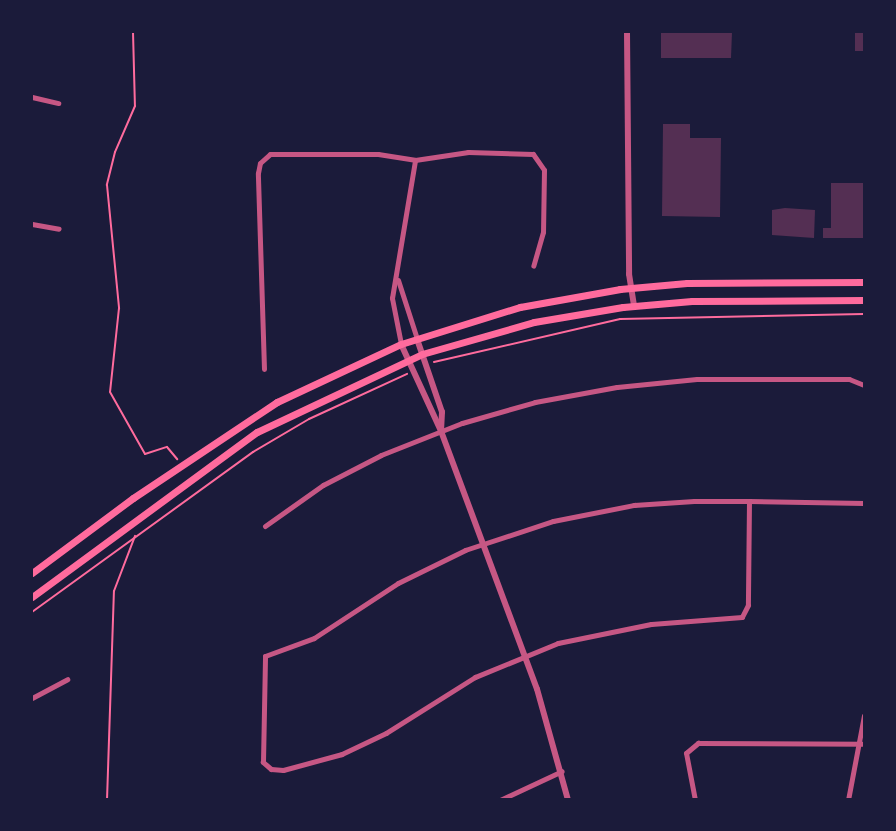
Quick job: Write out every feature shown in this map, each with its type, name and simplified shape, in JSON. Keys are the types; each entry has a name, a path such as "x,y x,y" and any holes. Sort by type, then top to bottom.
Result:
{"main road":[{"path":"32,573 133,498 277,402 401,344 520,307 631,288 864,282"},
{"path":"32,597 257,432 407,359 534,322 634,306 864,300"}],"street":[{"path":"627,32 631,288 634,306"},
{"path":"32,97 58,103"},
{"path":"264,369 258,173 266,156 378,154 415,160 481,151 537,156 544,165 544,223 533,266"},
{"path":"415,160 398,280 392,304 401,344 441,431 483,543 524,655 562,771 568,800"},
{"path":"32,224 59,229"},
{"path":"398,280 442,412 441,431"},
{"path":"265,526 282,510 331,481 441,431 535,402 658,382 849,379 864,386"},
{"path":"749,501 748,605 742,617 631,626 524,655 468,680 386,733 342,754 283,770 271,769 263,762 262,667 269,652 314,638 398,583 483,543 554,521 612,509 749,501 864,503"},
{"path":"32,698 67,679"},
{"path":"848,800 863,744 864,715"},
{"path":"695,800 686,758 689,748 706,742 863,744"},
{"path":"500,800 562,771"}],"path":[{"path":"134,32 135,106 115,152 107,185 119,308 110,392 145,454 167,447 178,460"},
{"path":"434,362 625,318 864,314"},
{"path":"32,612 136,534 281,435 405,375"},
{"path":"107,800 115,582 136,534"}],"building":[{"path":"661,32 732,32 731,58 661,58"},
{"path":"855,32 864,32 864,51 855,51"},
{"path":"663,124 690,124 690,138 721,138 720,217 662,216"},
{"path":"831,183 864,183 864,238 823,238 823,228 831,228"},
{"path":"772,210 815,210 814,238 772,235"}]}
